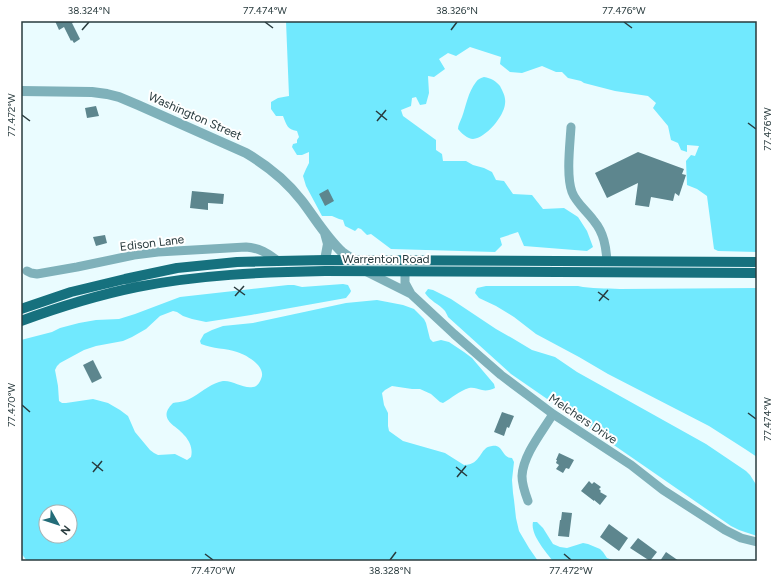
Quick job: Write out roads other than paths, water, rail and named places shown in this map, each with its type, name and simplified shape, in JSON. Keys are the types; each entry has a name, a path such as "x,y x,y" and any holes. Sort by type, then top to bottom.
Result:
{"main road":[{"name":"Warrenton Road","path":"21,309 71,292 124,279 164,271 252,261 355,260 757,262"},
{"name":"Warrenton Road","path":"21,321 102,295 138,287 213,276 254,273 757,273"}],"street":[{"name":"Washington Street","path":"21,91 92,92 113,96 138,105 246,153 261,162 286,182 325,233 342,252 355,260"},
{"path":"571,127 569,179 572,192 577,202 598,225 606,245 607,261"},
{"path":"325,233 328,244 325,260"},
{"name":"Edison Lane","path":"28,271 37,274 134,255 158,252 246,247 260,250 278,261"},
{"name":"Melchers Drive","path":"367,272 411,294 501,375 553,414 631,465 663,490 726,530 740,538 757,542"},
{"path":"405,272 405,283 411,294"},
{"path":"528,501 522,481 526,460 553,414"}]}
